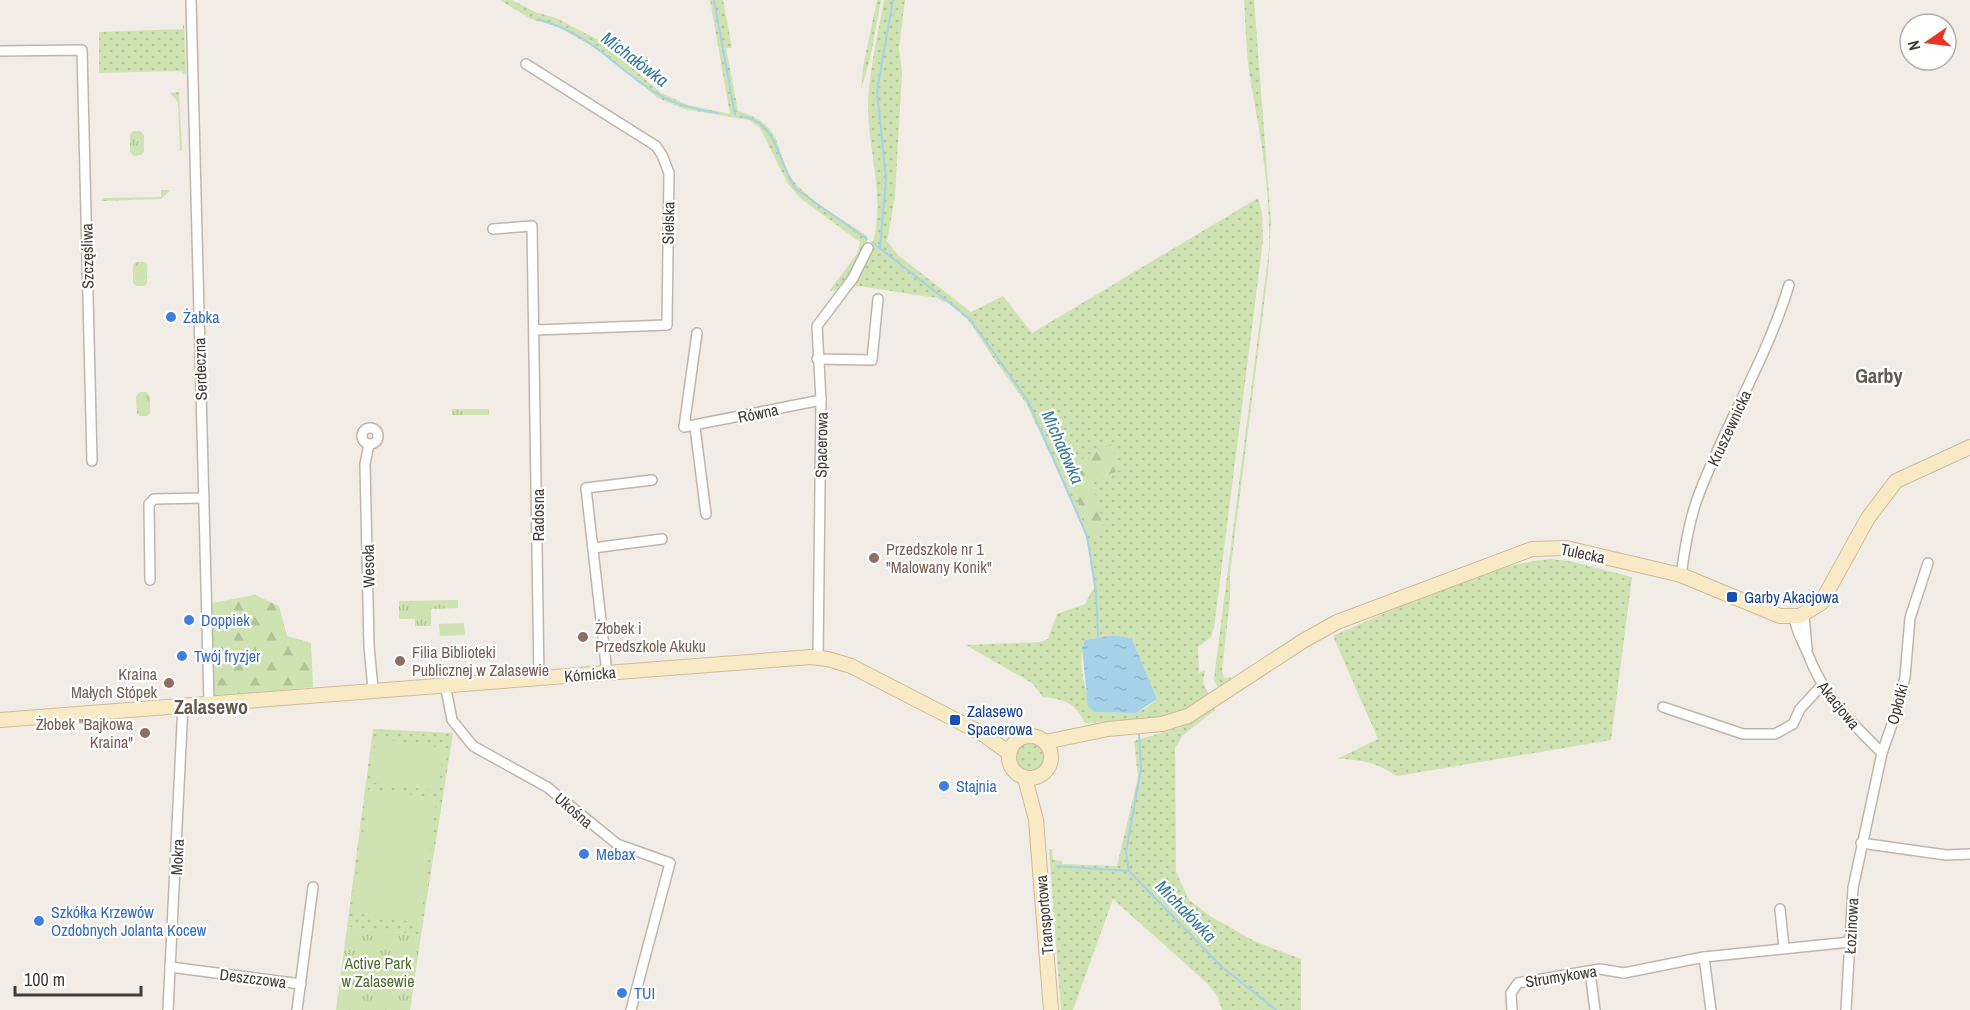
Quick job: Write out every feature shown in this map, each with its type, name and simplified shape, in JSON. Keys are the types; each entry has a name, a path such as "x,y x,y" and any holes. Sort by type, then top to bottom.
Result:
{"street":[{"name":"Serdeczna","path":"191,0 209,702"},
{"name":"Szczęśliwa","path":"0,51 82,50 92,461"},
{"name":"Sielska","path":"526,64 656,146 669,173 667,325 536,330"},
{"name":"Radosna","path":"493,229 532,226 536,330 539,678"},
{"name":"Spacerowa","path":"818,658 821,400 817,326 852,278 868,248"},
{"name":"Kruszewnicka","path":"1681,575 1688,532 1699,495 1770,338 1789,285"},
{"path":"817,359 872,360 878,299"},
{"path":"697,333 684,427 695,427 706,514"},
{"name":"Równa","path":"695,427 821,400"},
{"name":"Wesoła","path":"369,444 364,464 369,646 373,689"},
{"path":"1799,616 1821,603 1868,518 1896,481 1970,447"},
{"path":"607,673 586,488 652,480"},
{"path":"150,580 149,504 154,499 204,498"},
{"path":"593,548 662,539"},
{"name":"Tulecka","path":"1084,734 1148,726 1188,716 1303,640 1361,611 1523,551 1543,547 1566,548 1681,575 1778,615 1799,616"},
{"name":"Opłotki","path":"1861,843 1882,753 1896,713 1905,677 1910,618 1928,564"},
{"name":"Akacjowa","path":"1799,616 1799,636 1821,686 1839,711 1882,753"},
{"name":"Kórnicka","path":"0,720 373,689 818,658 851,666 1013,748"},
{"name":"Ukośna","path":"445,684 452,720 473,746 547,787 616,844 670,863 631,1010"},
{"path":"1663,707 1743,734 1775,734 1793,724 1800,709 1821,686"},
{"name":"Mokra","path":"168,1010 183,704"},
{"path":"1084,734 1052,755 1048,769 1031,778 1011,766 1013,748 1031,736 1045,742 1084,734"},
{"path":"1045,742 1052,755"},
{"name":"Transportowa","path":"1031,778 1051,1010"},
{"path":"1861,843 1946,855 1970,854"},
{"name":"Łozinowa","path":"1846,1010 1853,888 1861,843"},
{"name":"Deszczowa","path":"297,1010 313,887"},
{"path":"1780,909 1784,948"},
{"name":"Strumykowa","path":"1512,1010 1511,993 1518,983 1600,969 1624,973 1704,957 1850,942"},
{"path":"1704,957 1711,1010"},
{"name":"Deszczowa","path":"170,967 301,984"},
{"path":"1590,971 1595,1010"}],"green space":[{"path":"500,0 512,0 535,12 556,18 604,43 661,93 688,105 730,114 710,0 723,0 732,48 726,48 738,111 755,118 774,135 792,179 809,197 867,236 862,257 843,289 829,291 857,254 860,242 800,198 788,184 760,128 749,120 684,109 658,98 599,50 558,27 531,19"},
{"path":"877,0 881,0 870,59 861,90 863,67"},
{"path":"884,0 905,0 899,48 902,72 895,197 887,241 899,256 971,312 1003,296 1032,333 1258,198 1262,213 1263,240 1214,628 1211,637 1198,647 1199,673 1205,670 1203,683 1208,693 1206,698 1182,712 1147,719 1085,723 1068,703 1043,697 1032,683 966,645 1041,642 1048,639 1057,614 1085,604 1094,587 1087,538 1073,503 1026,403 969,321 947,301 943,302 937,298 859,286 847,288 869,253 875,231 876,177 868,105 872,66","holes":["1061,470 1120,470 1096,480 1089,490 1091,538 1078,502","1115,635 1132,639 1157,699 1136,713 1094,712 1085,686 1081,658 1085,640"]},
{"path":"1244,0 1254,0 1271,222 1268,273 1230,573 1230,599 1222,670 1224,678 1231,677 1232,681 1219,689 1214,681 1215,670 1269,250 1267,188 1249,74"},
{"path":"183,25 186,74 182,74 182,71 99,73 99,32 183,29"},
{"path":"179,92 182,151 180,151 178,102 170,93"},
{"path":"133,131 140,131 144,135 144,152 141,155 134,156 130,152 130,135"},
{"path":"161,190 171,190 161,199 101,201 104,198 161,197"},
{"path":"136,262 143,262 147,265 147,283 144,286 137,286 133,283 133,266"},
{"path":"140,392 146,392 150,396 150,413 147,416 140,416 137,413 136,396"},
{"path":"452,409 489,409 489,415 452,415"},
{"path":"1111,444 1120,470 1096,480 1090,490 1098,497 1103,534 1091,538 1078,502 1061,470"},
{"path":"1550,559 1569,561 1632,577 1611,740 1397,776 1368,763 1337,759 1378,739 1333,636 1469,579 1524,563"},
{"path":"255,595 279,606 287,636 311,643 313,687 214,697 212,603"},
{"path":"458,600 458,608 431,609 431,626 415,626 415,619 399,619 399,601"},
{"path":"464,623 465,635 440,636 439,624"},
{"path":"1214,708 1215,710 1183,735 1175,748 1176,872 1189,900 1210,916 1254,941 1301,959 1301,1010 1222,1010 1218,997 1208,984 1113,899 1073,1010 1061,1010 1049,849 1052,849 1053,860 1062,861 1062,864 1117,866 1138,777 1134,741 1181,727"},
{"path":"373,729 453,733 421,935 347,927"},
{"path":"376,738 444,748 438,791 370,782"},
{"path":"1030,743 1040,747 1044,757 1040,767 1030,771 1020,767 1016,757 1020,747"},
{"path":"369,789 437,798 420,923 352,913"},
{"name":"Active Park w Zalasewie","path":"347,927 421,935 410,1010 336,1010"}],"water":[{"path":"1115,635 1132,639 1157,699 1136,713 1094,712 1088,706 1082,648 1085,640"}],"waterway":[{"path":"714,0 735,115"},
{"path":"880,247 886,179 877,91 893,0"},
{"name":"Michałówka","path":"538,19 558,26 589,43 663,97 686,106 718,113"},
{"name":"Michałówka","path":"742,116 763,126 770,135 796,189 867,239"},
{"name":"Michałówka","path":"872,242 970,319 1028,401 1087,536 1096,591 1098,637"},
{"name":"Michałówka","path":"1139,733 1141,769 1126,852 1129,871 1222,967 1276,1010"},
{"path":"1057,866 1129,871"}],"place":[{"name":"Żabka","path":"171,317"},
{"name":"Przedszkole nr 1 \"Malowany Konik\"","path":"874,558"},
{"name":"Garby Akacjowa","path":"1732,597"},
{"name":"Doppiek","path":"189,620"},
{"name":"Żłobek i Przedszkole Akuku","path":"583,637"},
{"name":"Twój fryzjer","path":"182,656"},
{"name":"Filia Biblioteki Publicznej w Zalasewie","path":"400,661"},
{"name":"Kraina Małych Stópek","path":"169,683"},
{"name":"Zalasewo Spacerowa","path":"955,720"},
{"name":"Żłobek \"Bajkowa Kraina\"","path":"145,733"},
{"name":"Stajnia","path":"944,786"},
{"name":"Mebax","path":"584,854"},
{"name":"Szkółka Krzewów Ozdobnych Jolanta Kocew","path":"39,921"},
{"name":"TUI","path":"622,993"}],"district":[{"name":"Garby","path":"1879,375"},
{"name":"Zalasewo","path":"211,706"}]}
